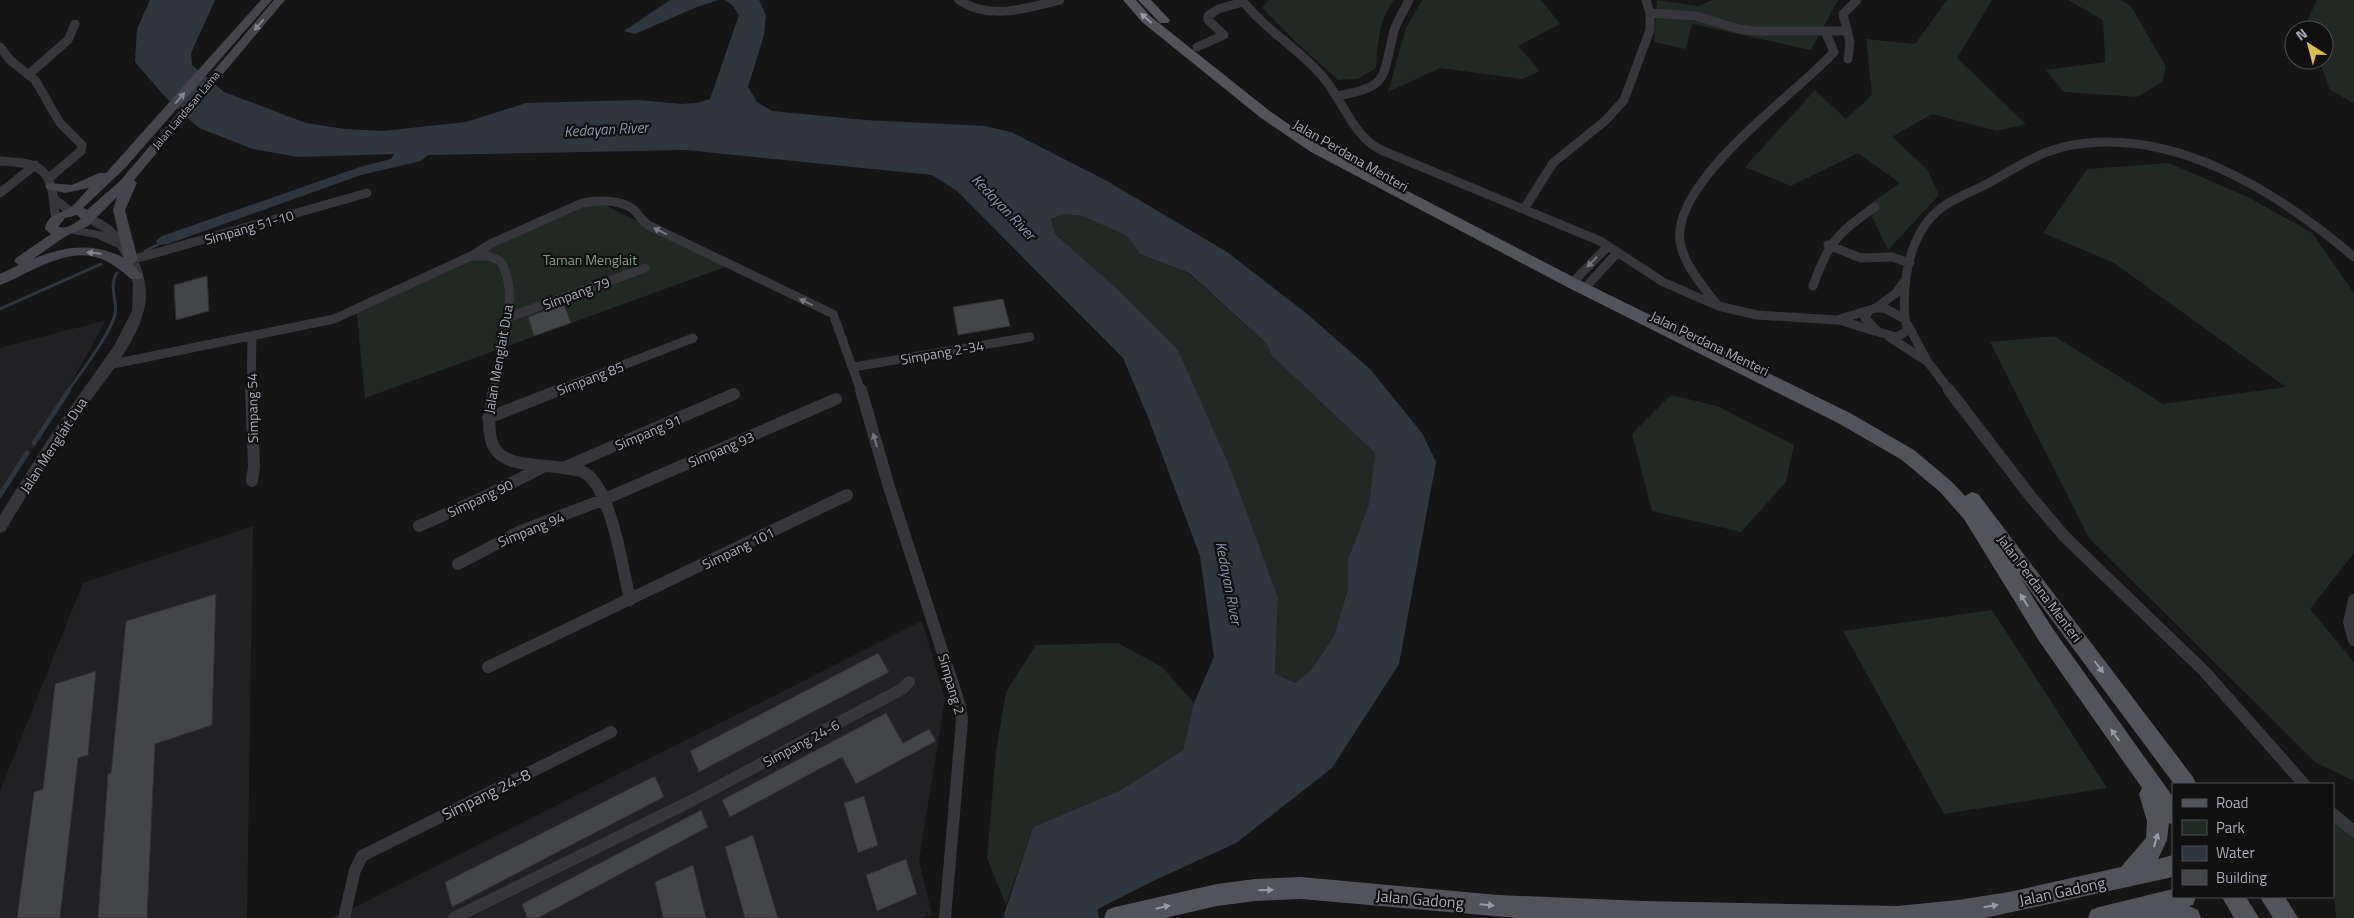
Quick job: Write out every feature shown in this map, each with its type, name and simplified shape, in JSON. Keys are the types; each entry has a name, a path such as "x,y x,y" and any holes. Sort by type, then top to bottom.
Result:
{"main road":[{"name":"Jalan Landasan Lama","path":"56,219 72,212 122,164 153,138 232,47 267,0"},
{"name":"Jalan Landasan Lama","path":"232,47 280,0"},
{"name":"Jalan Perdana Menteri","path":"1133,1 1161,18 1275,109 1325,143 1580,283 1879,426 1926,454 1958,483 1984,514 2185,783"},
{"name":"Jalan Perdana Menteri","path":"1133,1 1146,19 1297,137 1344,164 1858,425 1901,450 1932,474 1970,514 2046,635 2143,774"},
{"name":"Jalan Landasan Lama","path":"0,274 67,231 81,226 143,162 153,138"},
{"path":"131,260 119,210 123,197 143,162"},
{"path":"51,188 79,188 122,164"},
{"path":"72,212 83,211 88,217"},
{"path":"56,219 51,229 67,231"},
{"path":"0,280 45,259 83,252 107,255 119,260 136,276"},
{"path":"2143,774 2172,814"},
{"path":"2126,877 2154,848 2159,831 2157,812 2143,774"},
{"name":"Jalan Gadong","path":"1115,918 1217,895 1255,890 1301,888 1559,914 1897,917 1958,912 2009,903 2172,866"},
{"path":"2099,918 2181,898"},
{"path":"2234,898 2248,918"},
{"path":"2272,898 2287,918"},
{"path":"2138,908 2190,918"}],"street":[{"path":"958,0 964,5 987,13 1060,0"},
{"path":"1337,96 1369,88 1383,77 1394,32 1409,0"},
{"path":"1524,209 1553,163 1611,116 1624,100 1650,30 1650,13 1646,0"},
{"path":"1848,59 1850,47 1842,20 1843,13 1858,0"},
{"path":"1197,47 1224,35 1208,20 1208,16 1218,9 1242,1 1267,29 1318,71 1337,96 1357,129 1374,146 1524,209 1546,221 1579,232 1608,246 1663,282 1718,306 1757,315 1837,320 1889,336 1927,361"},
{"path":"1650,13 1696,16 1738,29 1756,31 1846,30"},
{"path":"29,74 68,40 75,24"},
{"path":"1718,306 1686,260 1680,238 1681,222 1688,204 1710,169 1725,152 1792,96 1828,60 1834,52 1826,31"},
{"path":"0,47 10,60 29,74 60,123 82,145 81,150 51,188"},
{"path":"1876,332 1868,325 1865,318 1872,310 1896,293 1904,282 1918,237 1928,220 1942,208 2048,152 2064,147 2090,144 2121,144 2150,147 2206,163 2237,176 2302,215 2354,257"},
{"path":"0,161 35,164 45,171 51,188 56,219"},
{"path":"0,193 35,164"},
{"path":"51,188 72,212"},
{"name":"Simpang 51-10","path":"131,260 367,193"},
{"name":"Simpang 2","path":"471,256 490,244 582,203 614,202 634,210 641,220 648,225 833,314 854,367 889,487 960,706 962,720 946,918"},
{"path":"1812,286 1828,245 1847,225 1875,207"},
{"name":"Jalan Menglait Dua","path":"0,526 69,419 108,365 138,311 140,298 131,260 109,229 88,217"},
{"name":"Jalan Menglait Dua","path":"67,231 99,235 120,245"},
{"path":"1828,245 1862,258 1892,257 1910,263"},
{"path":"1580,283 1608,246"},
{"path":"1580,283 1617,253"},
{"path":"108,365 303,327 334,318 471,256"},
{"name":"Jalan Menglait Dua","path":"471,256 487,256 503,264 508,285 507,318 488,418 488,430 496,450 502,459 514,465 562,468 589,475 605,499 630,600"},
{"name":"Simpang 79","path":"507,318 645,268"},
{"path":"1889,336 1904,334 1908,330 1904,282"},
{"path":"1837,320 1872,310 1892,310 1906,322 1927,361 2031,498 2065,537 2205,672 2303,783"},
{"name":"Simpang 54","path":"252,336 251,425 254,467 252,480"},
{"name":"Simpang 2-34","path":"854,367 1030,337"},
{"name":"Simpang 85","path":"488,418 693,338"},
{"name":"Simpang 91","path":"562,468 734,394"},
{"name":"Simpang 93","path":"605,499 836,399"},
{"name":"Simpang 90","path":"418,526 480,500 541,468"},
{"name":"Simpang 101","path":"630,600 847,495"},
{"name":"Simpang 94","path":"458,564 521,531 605,499"},
{"path":"488,667 630,600"},
{"path":"2354,600 2350,622 2354,640"},
{"name":"Simpang 24-6","path":"454,918 691,801 902,689 908,682"},
{"name":"Simpang 24-8","path":"344,918 355,870 362,856 611,732"},
{"path":"2334,815 2354,831"}],"shaded area":[{"path":"106,320 40,439 0,500 0,348"},
{"path":"253,526 247,918 0,918 0,791 83,583"},
{"path":"922,621 945,699 919,861 932,915 921,918 327,918 341,914"}],"green space":[{"path":"1269,0 1394,0 1382,24 1378,41 1376,68 1358,79 1338,80 1262,8"},
{"path":"1422,0 1541,0 1560,24 1518,46 1540,71 1522,79 1440,68 1388,92 1406,28"},
{"path":"1657,0 1698,6 1712,0 1838,0 1811,50 1692,24 1686,49 1654,42"},
{"path":"1947,0 1992,0 1957,58 2026,124 1997,131 1932,114 1892,137 1927,169 1939,195 1888,250 1867,206 1900,183 1858,153 1791,186 1745,167 1815,90 1846,119 1872,95 1866,39 1915,44"},
{"path":"2068,0 2120,0 2131,6 2166,67 2162,82 2137,97 2064,92 2046,70 2105,62 2103,20"},
{"path":"2317,0 2354,0 2354,103 2330,90 2323,70 2334,70 2334,20 2307,20"},
{"path":"2169,163 2250,198 2312,233 2354,293 2354,553 2310,609 2354,662 2354,781 2315,762 2089,538 1990,342 2054,336 2163,404 2286,387 2114,263 2043,233 2087,169"},
{"name":"Taman Menglait","path":"593,199 728,266 365,398 356,305"},
{"path":"1064,214 1082,216 1127,235 1140,254 1188,273 1266,343 1273,357 1375,453 1369,504 1348,559 1348,589 1334,636 1311,670 1295,683 1275,675 1278,598 1178,350 1114,286 1055,234 1051,219"},
{"path":"1671,395 1717,406 1794,445 1786,482 1741,532 1652,511 1632,434"},
{"path":"1992,610 2107,788 1944,814 1843,631"},
{"path":"1118,643 1162,667 1194,703 1183,750 1121,790 1033,827 1006,905 987,858 996,751 1006,692 1036,645"},
{"path":"2334,822 2354,830 2354,918 2336,918"}],"water":[{"name":"Kedayan River","path":"150,0 215,0 191,53 192,65 224,92 306,123 345,129 383,131 466,122 526,103 639,100 681,104 697,103 710,99 739,15 732,5 725,0 759,0 766,15 764,35 748,87 757,102 772,111 865,120 985,126 1011,132 1107,181 1227,252 1306,313 1370,369 1422,433 1436,462 1399,664 1332,768 1236,843 1098,909 1099,918 1003,918 1033,827 1121,790 1183,750 1194,703 1214,657 1200,556 1148,417 1123,358 957,191 932,175 686,150 428,155 421,161 361,175 168,244 158,245 156,241 162,236 363,166 391,159 394,154 298,157 253,149 199,128 167,99 135,62 137,29","holes":["1064,214 1082,216 1126,235 1140,254 1189,273 1266,343 1272,356 1375,453 1369,504 1348,559 1348,589 1334,636 1311,670 1295,683 1275,674 1278,598 1231,470 1178,350 1114,286 1055,234 1051,219"]},
{"path":"670,0 719,0 697,7 635,34 624,31"}],"building":[{"path":"207,276 209,311 176,320 174,285"},
{"path":"1003,299 1010,326 958,335 953,307"},
{"path":"564,304 571,323 534,336 528,317"},
{"path":"216,594 212,725 155,744 147,918 98,918 108,774 111,773 126,621"},
{"path":"878,653 889,672 699,772 690,751"},
{"path":"96,671 88,755 78,758 60,918 17,918 34,792 43,789 55,684"},
{"path":"886,713 903,743 929,729 936,741 856,784 842,757 730,817 722,800"},
{"path":"655,776 664,797 452,907 445,882"},
{"path":"864,796 878,845 858,853 844,803"},
{"path":"701,810 708,827 538,918 527,918 522,904"},
{"path":"753,835 778,918 745,918 725,847"},
{"path":"906,859 917,894 877,911 866,875"},
{"path":"693,865 706,918 663,918 655,882"}],"waterway":[{"path":"145,251 161,243"},
{"path":"0,309 101,264"},
{"path":"68,391 112,324 116,310 113,283 117,273"},
{"path":"34,443 69,390"},
{"path":"0,495 27,453"}]}
